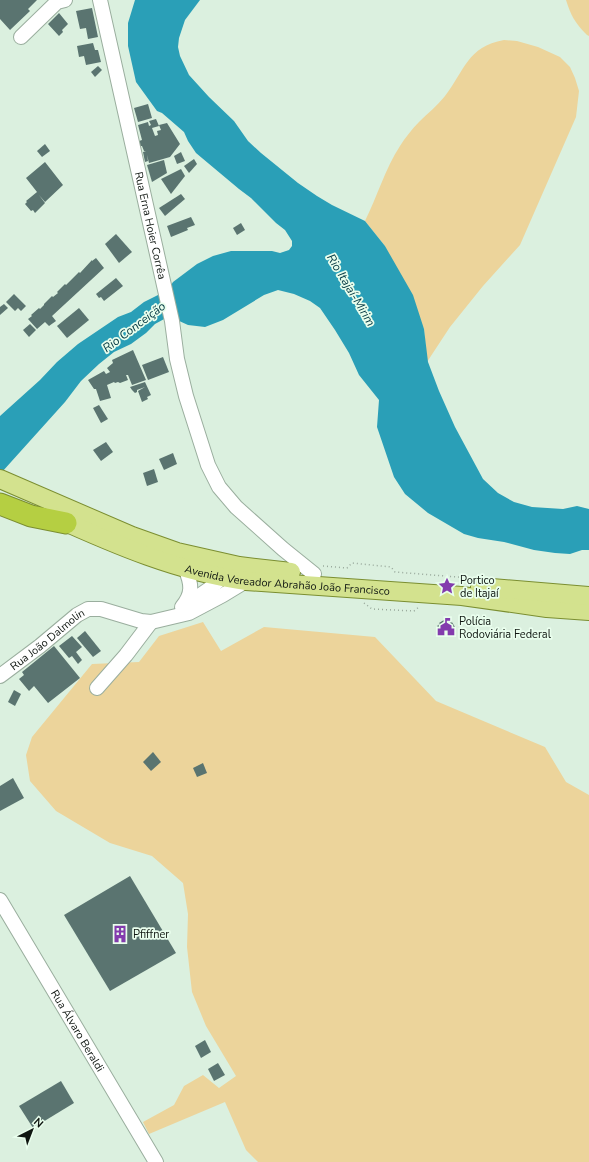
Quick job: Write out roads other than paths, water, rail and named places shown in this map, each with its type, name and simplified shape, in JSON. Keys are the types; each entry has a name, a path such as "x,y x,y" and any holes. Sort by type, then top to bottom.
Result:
{"highway":[{"path":"4,494 31,516 66,523"}],"main road":[{"name":"Avenida Vereador Abrahão João Francisco","path":"4,494 243,573 462,596 547,608 589,611"},
{"name":"Avenida Vereador Abrahão João Francisco","path":"66,523 146,556 222,578 266,569 589,596"}],"street":[{"path":"21,37 57,2 65,0"},
{"name":"Rua Erna Hoier Corrêa","path":"100,0 164,283 181,376 206,458 215,480 222,492 232,504 314,574"},
{"path":"266,569 277,558 278,553 276,543"},
{"path":"183,607 191,589 190,580 185,568"},
{"name":"Rua João Dalmolin","path":"0,676 40,646 77,615 88,609 100,609 141,621 151,622 189,613 223,595 243,573"},
{"name":"Rua João Dalmolin","path":"167,618 209,589 222,578"},
{"path":"97,688 126,655 151,622"},
{"name":"Rua Álvaro Beraldi","path":"0,900 156,1162"}],"water":[{"path":"135,0 200,0 185,20 179,38 178,47 180,56 189,75 234,121 248,141 261,153 298,183 317,196 365,221 385,246 413,295 424,329 428,362 439,391 455,427 483,479 498,493 514,502 532,507 563,509 577,506 589,509 589,550 582,550 570,554 555,553 534,550 464,534 428,513 405,494 394,477 377,427 379,400 359,375 349,353 320,308 310,301 294,294 278,290 264,295 223,320 205,327 188,325 177,320 166,318 155,324 131,344 114,352 81,381 65,402 2,472 0,471 0,416 78,344 118,317 131,312 144,302 168,290 173,282 197,264 213,256 231,251 272,251 280,253 289,250 292,246 292,241 285,230 251,198 196,153 184,132 162,113 157,111 136,82 128,46 128,23"}],"place":[{"name":"Portico de Itajaí","path":"447,586"},
{"name":"Polícia Rodoviária Federal","path":"446,627"},
{"name":"Pfiffner","path":"120,934"}],"water label":[{"name":"Rio Itajaí-Mirim","path":"351,290"},
{"name":"Rio Conceição","path":"134,327"}]}
